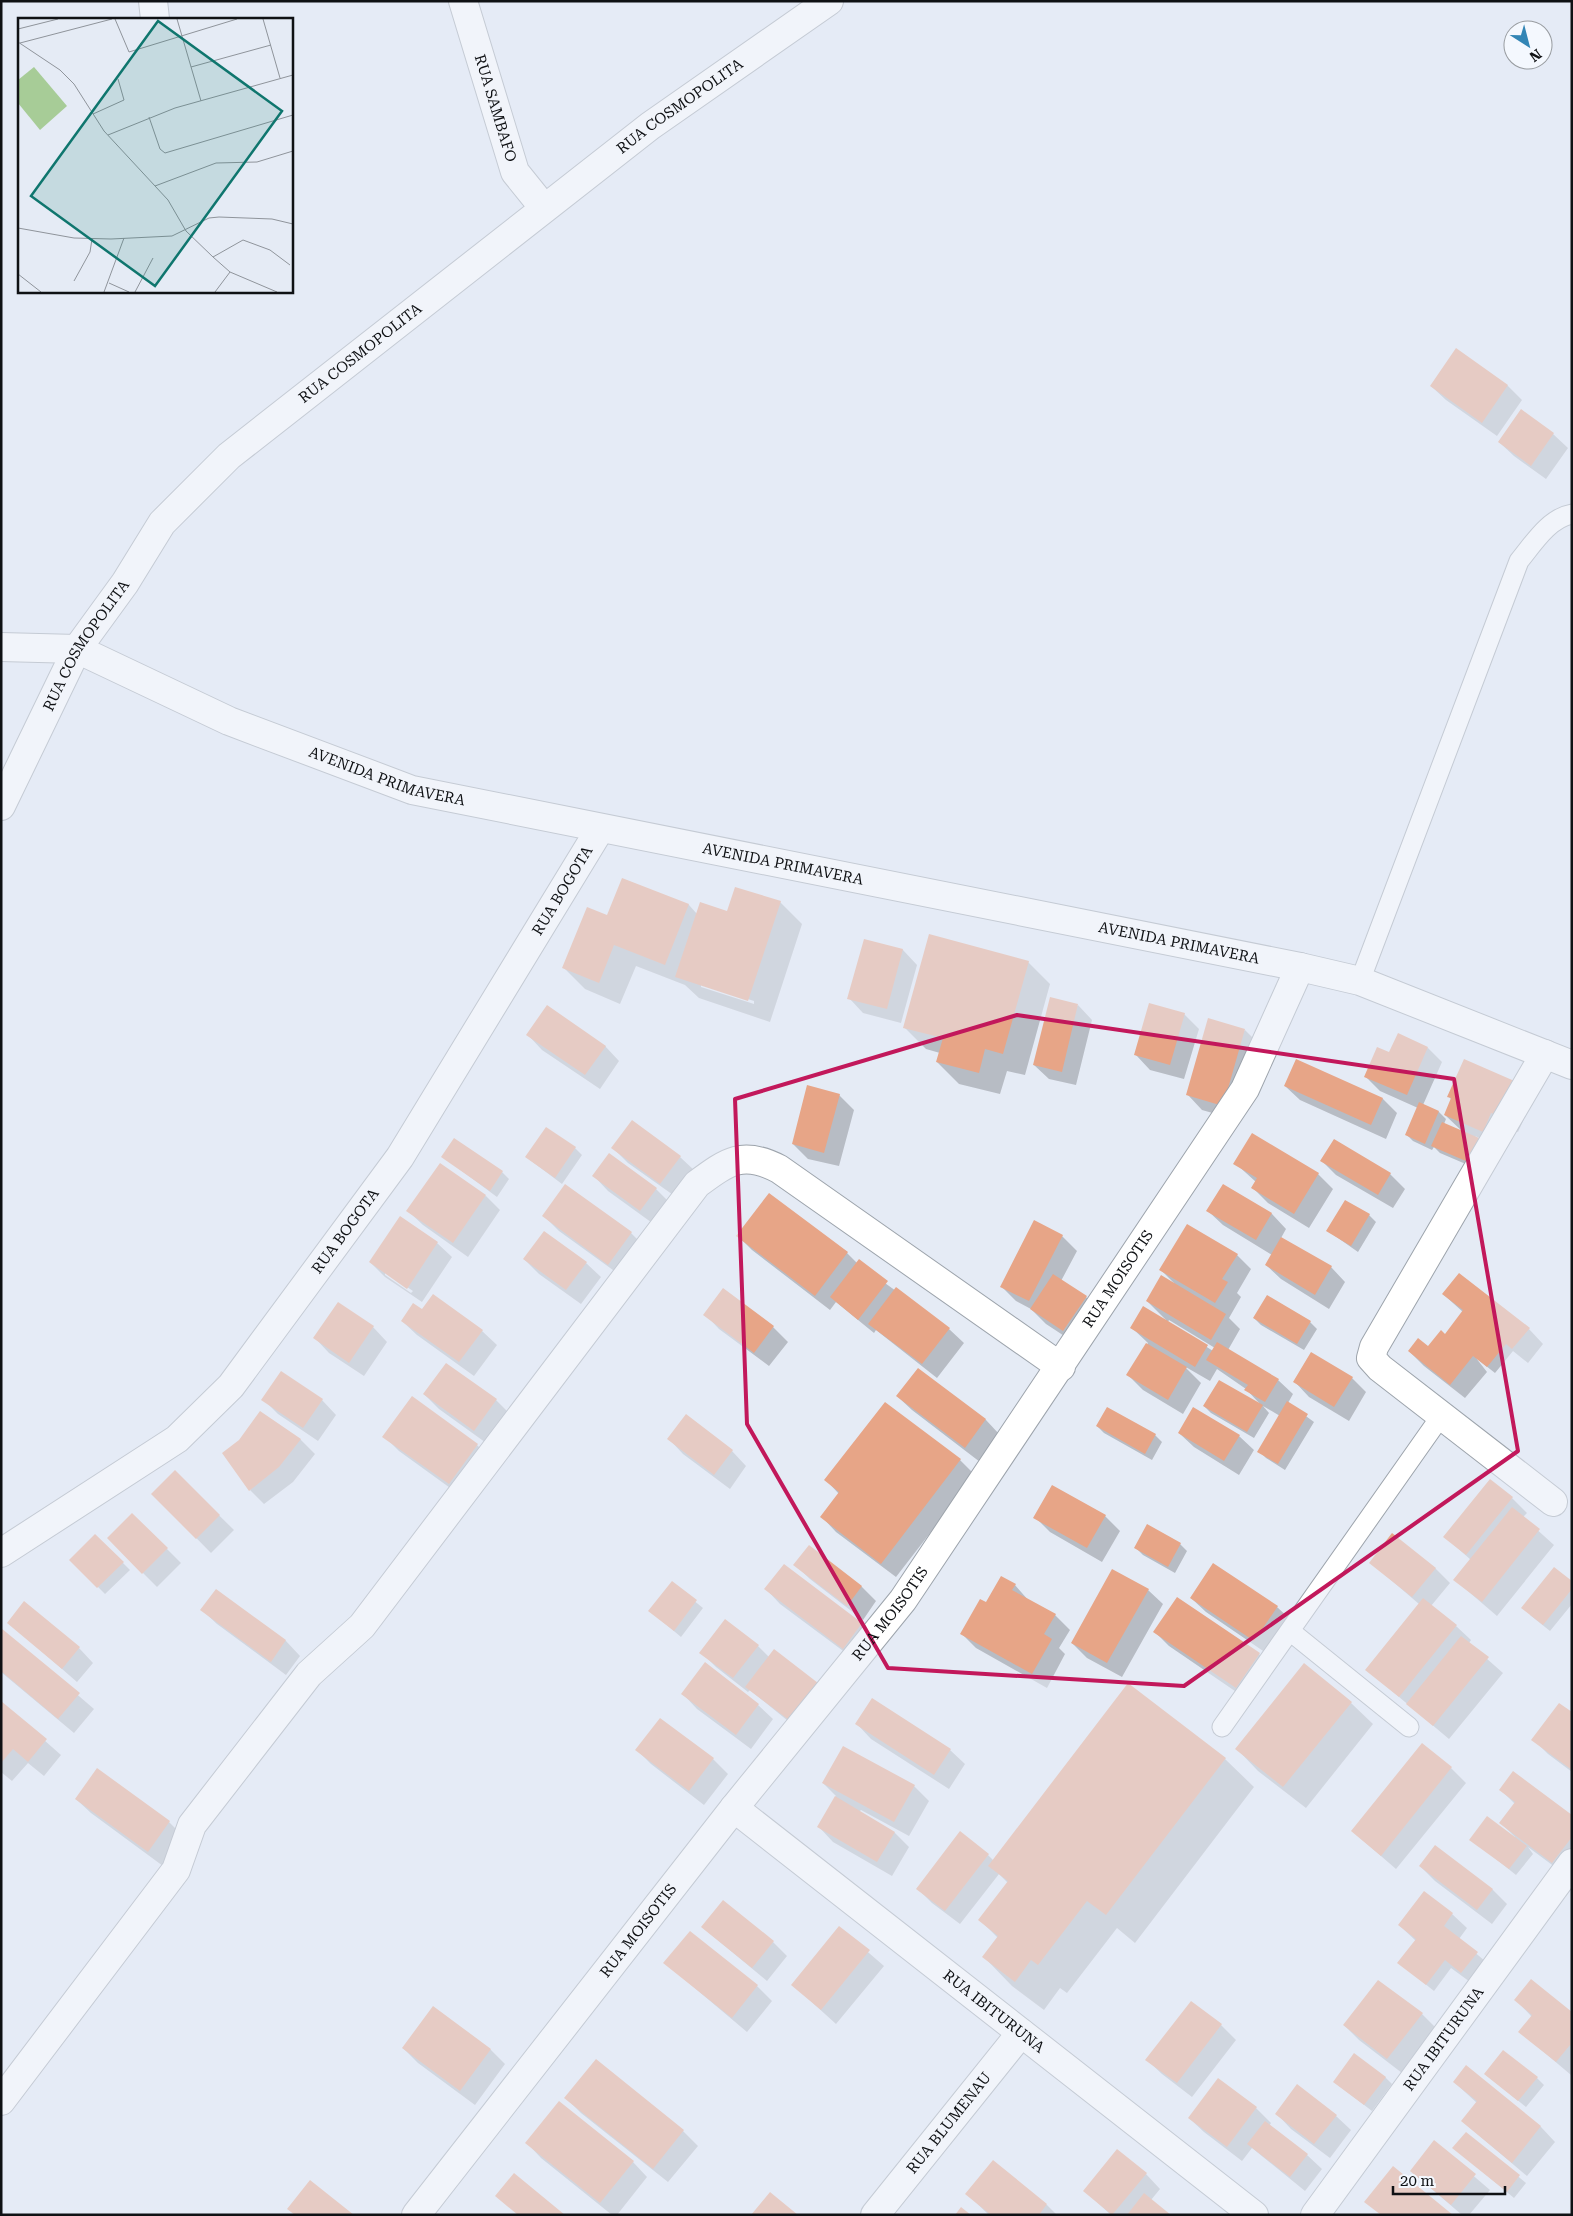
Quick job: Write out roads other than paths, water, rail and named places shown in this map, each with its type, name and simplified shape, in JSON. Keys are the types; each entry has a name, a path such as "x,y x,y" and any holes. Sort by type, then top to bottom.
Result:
{"street":[{"path":"153,1 156,18"},
{"name":"RUA SAMBAFO","path":"463,1 515,172 544,208"},
{"name":"RUA COSMOPOLITA","path":"1,806 77,649 125,583 162,523 229,456 650,126 811,6"},
{"name":"AVENIDA PRIMAVERA","path":"1,647 77,649 229,721 412,790 1300,967 1360,981 1572,1065"},
{"name":"RUA BOGOTA","path":"1,1554 177,1439 231,1386 400,1157 600,829"},
{"name":"RUA MOISOTIS","path":"416,2215 734,1808 903,1600 1245,1089 1300,967"},
{"path":"1545,1054 1372,1352 1371,1358 1380,1368 1553,1502"},
{"path":"1,2101 176,1870 192,1825 309,1674 362,1626 697,1184 721,1166 742,1157 762,1160 779,1169 1060,1367"},
{"name":"RUA IBITURUNA","path":"734,1808 1254,2215"},
{"name":"RUA IBITURUNA","path":"1315,2215 1572,1863"},
{"name":"RUA BLUMENAU","path":"875,2215 1021,2032"}],"lane":[{"path":"1360,981 1519,561 1542,532 1566,515 1572,514"},
{"path":"1222,1727 1441,1416"},
{"path":"1290,1630 1409,1727"}]}
